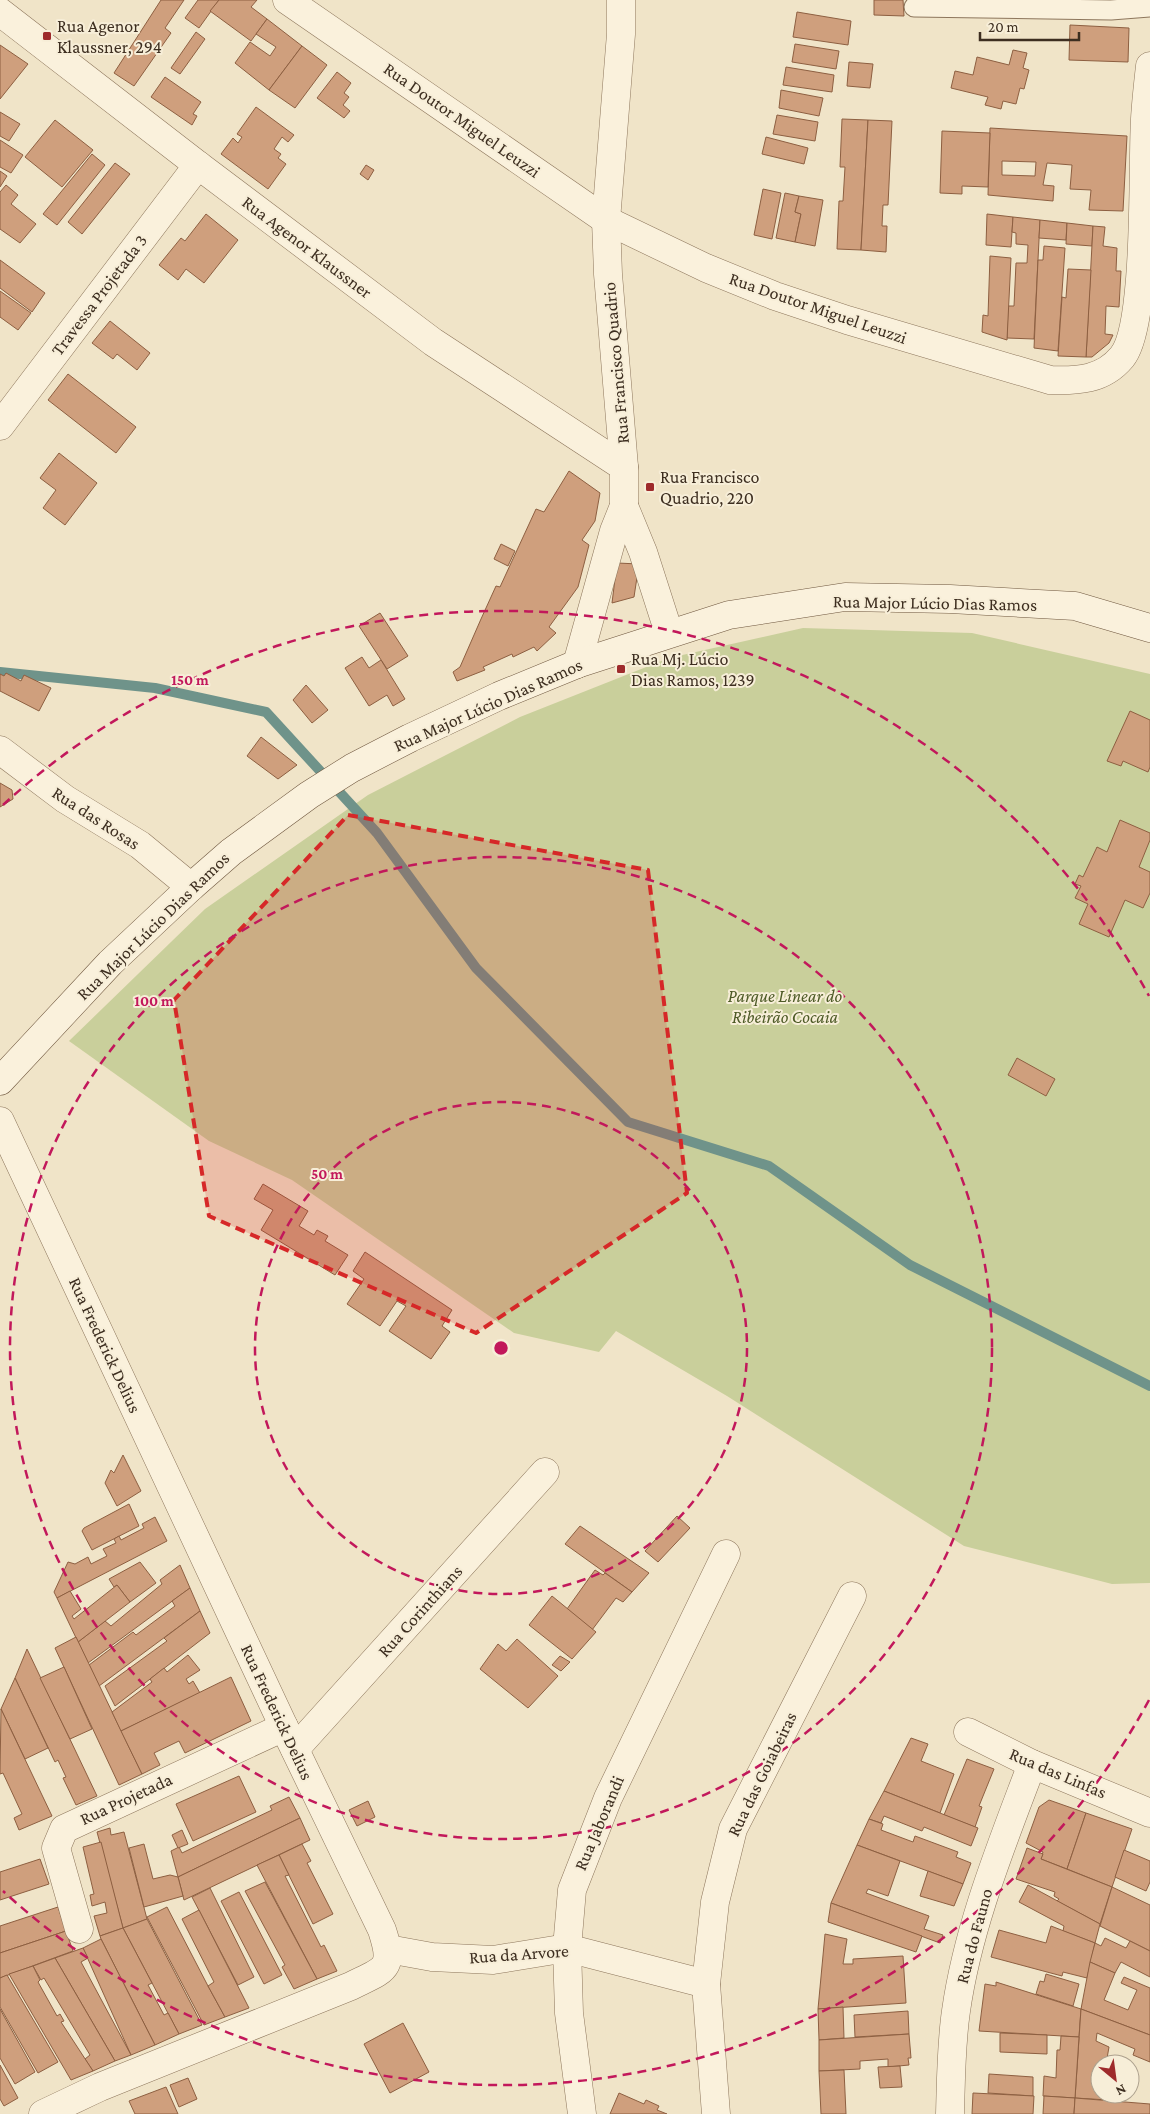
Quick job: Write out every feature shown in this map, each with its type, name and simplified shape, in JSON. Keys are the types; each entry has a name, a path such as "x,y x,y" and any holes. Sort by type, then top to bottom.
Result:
{"street":[{"name":"Rua Doutor Miguel Leuzzi","path":"287,0 606,220 706,268 775,296 847,320 1050,380 1075,381 1101,376 1123,356 1136,324 1142,228 1145,119 1150,66"},
{"name":"Rua Francisco Quadrio","path":"577,664 614,531 624,506 624,467 608,274 606,220 621,34 621,0"},
{"name":"Rua Agenor Klaussner","path":"0,12 198,165 433,342 624,467"},
{"name":"Travessa Projetada 3","path":"0,426 198,165"},
{"name":"Rua Francisco Quadrio","path":"624,506 643,552 669,633"},
{"name":"Rua Major Lúcio Dias Ramos","path":"0,1081 110,963 231,852 309,794 352,768 499,696 577,664 729,615 845,597 950,599 1074,606 1150,628"},
{"name":"Rua das Rosas","path":"0,750 65,799 140,845 192,887"},
{"name":"Rua Frederick Delius","path":"0,1121 289,1738 382,1930 388,1949"},
{"name":"Rua Corinthians","path":"289,1738 545,1472"},
{"name":"Rua Jaborandi","path":"582,2114 569,2013 567,1948 572,1890 608,1798 726,1554"},
{"name":"Rua das Goiabeiras","path":"716,2114 706,1984 715,1902 732,1829 852,1596"},
{"name":"Rua das Linfas","path":"968,1732 1032,1764 1150,1813"},
{"name":"Rua Projetada","path":"79,1929 56,1848 64,1829 289,1738"},
{"name":"Rua do Fauno","path":"950,2114 956,2012 968,1952 993,1868 1032,1764"},
{"name":"Rua da Arvore","path":"388,1949 432,1957 493,1960 567,1948 706,1984"},
{"path":"43,2114 100,2087 351,1986 380,1972 388,1962 388,1949"}],"lane":[{"path":"914,7 1111,10 1150,7"}],"highlighted area":[{"path":"348,815 648,870 687,1193 476,1333 209,1216 174,1000"}],"green space":[{"name":"Parque Linear do Ribeirão Cocaia","path":"803,628 972,633 1150,674 1150,1583 1112,1584 964,1546 727,1396 616,1331 599,1352 514,1333 292,1180 209,1141 69,1041 205,909 368,795 520,717 669,658"}],"building":[{"path":"161,0 184,0 165,28 171,33 134,86 114,73"},
{"path":"198,0 219,0 199,28 185,18"},
{"path":"219,0 257,0 251,7 267,19 251,41 210,11"},
{"path":"874,0 903,0 904,16 874,15"},
{"path":"797,12 851,21 848,45 793,37"},
{"path":"267,19 302,46 269,90 235,63 250,42 270,56 276,47 256,34"},
{"path":"1070,25 1129,28 1128,62 1069,60"},
{"path":"196,32 205,39 180,74 171,68"},
{"path":"795,44 839,51 836,69 792,62"},
{"path":"0,45 28,64 0,99"},
{"path":"302,46 327,65 295,108 269,90"},
{"path":"1013,50 1027,53 1023,68 1029,70 1024,89 1020,88 1016,104 1003,101 1001,109 985,105 988,97 951,88 955,71 973,75 977,57 1009,65"},
{"path":"849,62 873,64 870,88 847,86"},
{"path":"786,67 834,75 832,92 783,85"},
{"path":"337,72 351,83 344,93 349,97 343,105 350,111 344,118 317,98"},
{"path":"165,77 201,102 193,114 197,116 192,125 151,97"},
{"path":"781,90 823,98 819,116 779,108"},
{"path":"256,107 294,135 288,142 282,137 274,149 281,154 278,158 286,164 268,189 221,154 233,138 238,143 242,137 237,134"},
{"path":"0,112 20,124 9,141 0,136"},
{"path":"777,115 818,122 815,141 773,134"},
{"path":"842,119 868,120 861,250 837,249 839,201 843,201 845,167 840,167"},
{"path":"55,120 93,150 62,187 25,157"},
{"path":"868,120 892,121 888,205 883,205 882,226 887,226 886,252 861,250"},
{"path":"990,128 1127,136 1123,211 1089,210 1091,190 1070,189 1072,165 1047,163 1043,185 1054,186 1053,201 988,195","holes":["1002,161 1036,162 1035,176 1002,175"]},
{"path":"942,131 990,133 988,187 962,186 962,194 940,193"},
{"path":"766,137 808,148 804,164 762,154"},
{"path":"0,140 23,155 11,173 0,167"},
{"path":"92,154 105,165 57,225 43,214"},
{"path":"115,163 130,174 82,234 68,222"},
{"path":"366,165 374,170 368,180 360,174"},
{"path":"0,171 7,176 0,187"},
{"path":"6,185 18,195 11,204 36,224 20,243 0,229 0,192"},
{"path":"763,189 781,193 772,239 754,235"},
{"path":"785,193 799,196 795,212 801,214 795,242 776,238"},
{"path":"799,196 823,200 815,246 795,242 801,214 795,212"},
{"path":"206,214 238,240 204,283 186,269 178,280 159,265 181,238 185,241"},
{"path":"987,214 1013,217 1011,247 986,245"},
{"path":"1013,217 1040,220 1034,339 1007,338 1008,306 1014,306 1016,263 1027,263 1028,245 1016,244 1016,233 1012,232"},
{"path":"1040,220 1067,223 1066,240 1039,238"},
{"path":"1067,223 1093,226 1092,246 1066,244"},
{"path":"1093,226 1105,227 1103,246 1117,248 1116,271 1121,271 1119,307 1106,306 1105,334 1113,335 1109,343 1092,357 1086,357"},
{"path":"1044,246 1065,248 1058,351 1034,348 1038,260 1043,260"},
{"path":"990,256 1011,258 1007,340 982,332 983,315 988,316"},
{"path":"0,260 45,293 32,312 0,288"},
{"path":"1068,269 1091,270 1086,357 1058,356 1062,297 1066,298"},
{"path":"0,291 31,313 18,330 0,317"},
{"path":"110,321 150,353 137,370 117,354 113,359 92,343"},
{"path":"68,374 136,427 116,453 48,400"},
{"path":"59,453 97,483 65,525 43,508 56,490 40,478"},
{"path":"569,471 600,493 595,521 582,540 589,545 578,587 549,627 556,633 537,651 534,647 513,657 512,654 483,667 485,670 457,681 453,672 460,667 496,586 500,587 536,509 544,512"},
{"path":"501,544 515,551 508,566 494,559"},
{"path":"617,563 639,564 634,597 612,603"},
{"path":"380,613 408,656 387,669 359,626"},
{"path":"362,657 369,668 381,660 405,699 393,706 387,695 369,706 345,668"},
{"path":"6,673 21,681 24,675 51,688 39,711 0,691 0,674 4,676"},
{"path":"306,685 328,710 312,723 293,700"},
{"path":"1130,711 1150,720 1150,767 1148,772 1123,761 1121,766 1107,761"},
{"path":"261,737 297,765 278,779 247,756"},
{"path":"0,783 12,790 13,799 0,807"},
{"path":"1120,820 1150,833 1150,840 1139,867 1150,872 1150,893 1143,908 1125,900 1109,937 1079,924 1088,904 1075,898 1081,886 1075,884 1079,875 1083,877 1097,847 1107,852"},
{"path":"1017,1058 1055,1079 1046,1096 1008,1075"},
{"path":"263,1184 308,1211 299,1226 314,1235 317,1230 328,1236 325,1241 348,1255 335,1275 261,1230 273,1210 254,1199"},
{"path":"365,1252 452,1310 442,1326 450,1332 431,1359 389,1331 406,1306 397,1301 380,1326 347,1304 364,1279 353,1271"},
{"path":"123,1455 141,1491 117,1506 105,1483 111,1470 114,1473"},
{"path":"129,1504 139,1526 92,1550 82,1531 84,1528"},
{"path":"677,1516 690,1528 658,1562 645,1551"},
{"path":"155,1517 167,1541 57,1598 54,1592 68,1562 75,1564 88,1557 91,1564 107,1556 103,1549 116,1543 114,1539 119,1536 121,1540 144,1528 142,1524"},
{"path":"580,1526 649,1573 632,1592 565,1544"},
{"path":"140,1562 156,1583 130,1602 117,1585 114,1587 109,1579"},
{"path":"180,1565 190,1588 88,1663 78,1642 105,1621 111,1626 162,1584 160,1580"},
{"path":"595,1570 603,1575 605,1573 632,1592 623,1602 616,1598 592,1630 567,1609"},
{"path":"117,1585 130,1602 78,1642 57,1598 70,1591 81,1609 72,1616 74,1619"},
{"path":"190,1588 200,1611 99,1686 89,1665 133,1632 136,1635 175,1606 172,1601"},
{"path":"552,1596 596,1632 572,1659 529,1625"},
{"path":"200,1611 210,1633 115,1706 105,1686 167,1641 164,1638"},
{"path":"76,1637 142,1774 119,1785 55,1648"},
{"path":"517,1639 558,1676 528,1708 480,1669 498,1644 506,1651"},
{"path":"27,1649 97,1796 76,1805 63,1778 66,1777 58,1760 55,1762 15,1678"},
{"path":"188,1655 200,1670 186,1679 189,1684 193,1681 200,1693 121,1731 112,1712 152,1682 150,1679 164,1668 167,1672"},
{"path":"560,1656 570,1662 561,1671 552,1665"},
{"path":"64,1667 92,1729 70,1739 40,1678"},
{"path":"231,1677 251,1721 185,1753 179,1741 154,1753 160,1765 142,1774 121,1731"},
{"path":"15,1678 48,1748 25,1759 1,1709"},
{"path":"1,1709 52,1816 19,1830 14,1818 22,1814 3,1773 0,1774"},
{"path":"911,1738 928,1744 921,1761 954,1774 940,1813 884,1791"},
{"path":"967,1759 994,1769 979,1806 982,1807 975,1827 944,1815"},
{"path":"239,1776 256,1812 193,1841 176,1804"},
{"path":"884,1791 978,1828 971,1846 924,1827 922,1831 884,1816 881,1823 869,1819"},
{"path":"289,1797 300,1818 178,1877 171,1851 179,1847 182,1853 272,1810 270,1806"},
{"path":"1049,1800 1086,1813 1067,1869 1041,1859 1043,1852 1026,1843 1039,1807"},
{"path":"368,1801 375,1817 357,1826 349,1810"},
{"path":"1086,1813 1132,1829 1112,1887 1067,1869"},
{"path":"300,1818 310,1840 184,1900 178,1877"},
{"path":"869,1819 883,1824 881,1830 913,1842 915,1836 958,1852 956,1857 971,1863 963,1884 857,1845"},
{"path":"110,1828 111,1835 124,1832 147,1919 123,1928 97,1832"},
{"path":"182,1830 188,1844 178,1848 172,1835"},
{"path":"101,1842 123,1928 100,1936 94,1916 107,1913 105,1902 92,1906 90,1895 94,1894 83,1847"},
{"path":"144,1844 153,1879 170,1875 178,1877 183,1896 144,1907 129,1848"},
{"path":"302,1844 311,1861 307,1863 333,1914 313,1924 279,1855"},
{"path":"857,1845 900,1861 888,1896 868,1889 866,1893 929,1916 924,1929 943,1935 940,1943 831,1903"},
{"path":"1027,1848 1043,1854 1041,1859 1112,1887 1100,1924 1057,1901 1059,1899 1054,1896 1055,1892 1016,1879"},
{"path":"1124,1850 1150,1861 1150,1882 1146,1891 1115,1877"},
{"path":"279,1855 289,1875 285,1876 321,1947 324,1945 337,1971 317,1979 257,1865"},
{"path":"40,1859 49,1884 0,1900 0,1872"},
{"path":"928,1871 963,1884 954,1906 920,1896"},
{"path":"265,1882 317,1979 294,1989 282,1967 285,1965 245,1891"},
{"path":"1028,1885 1100,1924 1095,1943 1063,1931 1064,1926 1019,1902"},
{"path":"1112,1887 1150,1905 1150,1951 1100,1926"},
{"path":"210,1888 254,1977 238,1985 192,1897"},
{"path":"239,1892 282,1975 264,1984 221,1901"},
{"path":"831,1903 922,1936 916,1952 828,1922"},
{"path":"58,1907 66,1931 0,1953 0,1926"},
{"path":"167,1907 225,2017 204,2025 147,1917"},
{"path":"199,1910 249,2008 225,2017 208,1986 214,1982 182,1919"},
{"path":"147,1919 202,2025 179,2034 123,1928"},
{"path":"1051,1926 1095,1943 1087,1978 1063,1972 1062,1976 991,1957 999,1930 1046,1943"},
{"path":"123,1928 152,1983 148,1985 164,2015 168,2013 179,2034 155,2045 100,1936"},
{"path":"66,1931 73,1951 0,1978 0,1953"},
{"path":"825,1934 847,1939 843,1964 853,1964 853,1959 903,1956 906,2003 818,2009"},
{"path":"1105,1938 1126,1948 1130,1941 1150,1951 1150,1977 1121,1962 1115,1973 1090,1962 1095,1943 1101,1946"},
{"path":"101,1939 155,2045 131,2055 83,1948"},
{"path":"83,1948 88,1958 81,1962 131,2055 115,2061 55,1958"},
{"path":"55,1958 115,2061 93,2071 85,2059 90,2055 44,1978 41,1980 33,1966"},
{"path":"1090,1962 1115,1973 1104,2000 1128,2010 1137,1990 1121,1983 1124,1977 1150,1988 1150,2035 1081,2009"},
{"path":"33,1966 40,1980 38,1982 57,2016 60,2014 64,2021 61,2022 93,2071 71,2080 9,1974"},
{"path":"1046,1974 1079,1984 1073,2006 1036,1994 1040,1981 1044,1982"},
{"path":"7,1975 58,2062 38,2073 0,2007 0,1978"},
{"path":"996,1982 1081,2009 1079,2037 979,2031 985,1984 996,1986"},
{"path":"843,2007 844,2038 819,2040 818,2009"},
{"path":"0,2009 35,2072 15,2084 0,2058"},
{"path":"1081,2009 1150,2035 1150,2062 1140,2058 1140,2054 1133,2054 1135,2049 1097,2033 1096,2041 1109,2047 1108,2054 1090,2054 1090,2099 1075,2098"},
{"path":"908,2011 909,2034 855,2037 854,2015"},
{"path":"403,2023 429,2072 390,2093 364,2044"},
{"path":"1000,2033 1047,2035 1047,2054 1000,2052"},
{"path":"909,2034 911,2058 908,2058 909,2065 888,2067 888,2059 860,2061 860,2069 819,2071 819,2040"},
{"path":"1061,2036 1079,2037 1075,2098 1043,2096 1044,2076 1056,2078 1057,2050 1060,2050"},
{"path":"0,2065 18,2098 4,2106 0,2099"},
{"path":"900,2066 902,2087 880,2088 878,2067"},
{"path":"844,2070 846,2114 821,2114 819,2071"},
{"path":"989,2074 1033,2077 1033,2096 988,2093"},
{"path":"188,2078 197,2099 179,2107 170,2085"},
{"path":"166,2087 178,2114 135,2114 129,2101"},
{"path":"619,2093 644,2104 646,2100 659,2106 657,2110 667,2114 610,2114"},
{"path":"973,2093 1034,2096 1033,2114 972,2114"},
{"path":"1044,2096 1075,2098 1074,2114 1043,2114"},
{"path":"1075,2098 1090,2099 1090,2104 1150,2104 1150,2114 1074,2114"}],"waterway":[{"path":"0,672 155,688 266,712 377,833 476,968 628,1122 769,1166 910,1265 1150,1386"}],"place":[{"name":"Rua Agenor Klaussner, 294","path":"47,36"},
{"name":"Rua Francisco Quadrio, 220","path":"650,487"},
{"name":"Rua Mj. Lúcio Dias Ramos, 1239","path":"621,669"}]}
